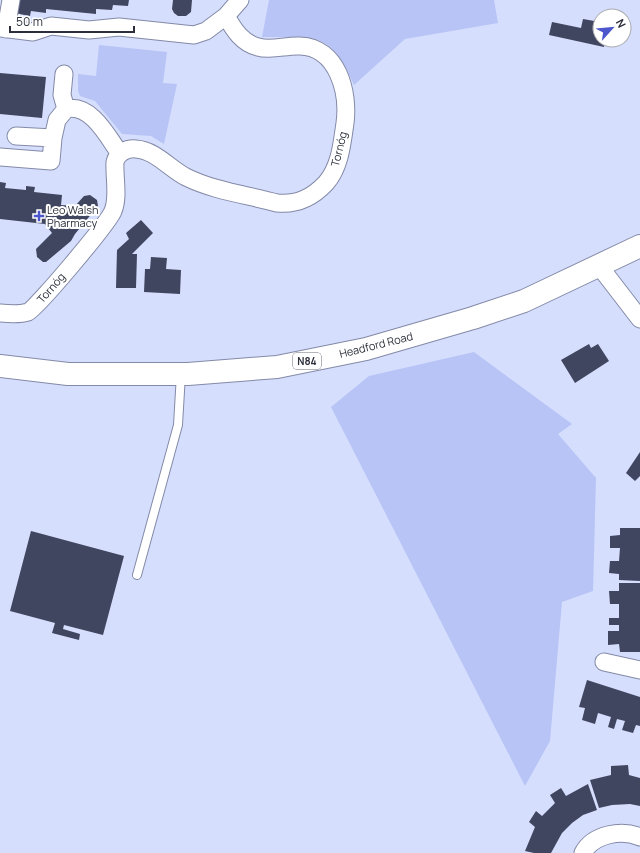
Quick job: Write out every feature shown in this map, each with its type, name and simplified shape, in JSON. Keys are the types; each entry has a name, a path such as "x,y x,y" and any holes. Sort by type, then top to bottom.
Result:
{"main road":[{"name":"Headford Road","path":"0,366 68,374 181,374 277,367 366,349 473,318 524,301 600,267 640,246"}],"street":[{"path":"11,0 3,28 33,32 51,26 89,30 119,27 194,35 206,31 226,16 240,0"},
{"name":"Tornóg","path":"0,313 29,312 41,302 113,212 115,201 115,162 120,154 132,149 146,151 186,177 202,184 277,203 290,204 302,201 316,194 327,182 338,162 346,116 345,94 338,73 326,56 308,47 268,49 248,43 241,38 226,16"},
{"path":"64,74 62,95 66,109"},
{"path":"0,157 51,161 52,138 57,120 66,109 72,108 78,109 90,116 99,125 120,154"},
{"path":"16,136 52,138"},
{"path":"600,267 640,319"},
{"path":"604,662 640,670"},
{"path":"583,853 586,847 614,833 632,834 640,837"}],"lane":[{"path":"137,575 178,425 181,374"}],"shaded area":[{"path":"269,0 494,0 498,23 405,39 354,85 337,54 328,45 319,40 296,37 262,37"},
{"path":"99,45 167,52 163,83 177,84 164,144 151,136 122,134 95,101 80,96 78,91 78,74 96,76"},
{"path":"474,352 572,424 558,434 596,478 593,591 562,602 550,741 525,786 331,407 369,376"}],"building":[{"path":"16,0 129,0 128,6 113,5 112,10 96,9 96,14 46,9 46,13 31,11 30,16 14,13"},
{"path":"173,0 192,0 191,12 186,16 178,16 172,9"},
{"path":"583,19 592,21 592,44 549,35 552,22 581,28"},
{"path":"0,73 46,77 42,118 0,114"},
{"path":"0,182 6,183 5,188 26,190 26,186 35,187 34,192 62,195 61,205 75,206 84,196 90,195 97,200 98,206 71,241 46,262 43,262 37,257 36,249 52,233 45,224 0,219"},
{"path":"141,220 153,233 132,254 137,254 136,288 116,288 117,250 129,239 126,233"},
{"path":"151,257 167,258 166,269 181,270 180,294 144,292 145,269 150,269"},
{"path":"589,344 591,348 598,344 609,361 575,383 561,360"},
{"path":"640,452 640,476 635,481 626,473"},
{"path":"620,528 640,528 640,581 619,580 619,574 609,573 610,561 619,561 620,548 610,548 610,536 620,535"},
{"path":"31,531 124,556 103,635 64,625 63,629 80,634 79,640 52,633 55,623 10,611"},
{"path":"619,583 640,583 640,652 620,652 619,644 608,645 608,631 619,631 619,625 609,625 609,618 619,618 619,604 610,604 609,591 619,591"},
{"path":"587,680 640,697 640,726 636,725 633,733 622,730 625,721 617,719 614,729 608,727 611,717 598,713 595,724 582,720 585,708 579,707"},
{"path":"628,765 629,775 640,778 640,806 630,804 612,805 599,808 590,780 611,775 611,766"},
{"path":"588,784 597,810 583,815 572,823 562,833 551,853 534,853 525,851 535,827 529,822 536,811 542,816 555,803 550,795 561,788 566,796"}],"place":[{"name":"Leo Walsh Pharmacy","path":"39,216"}]}
